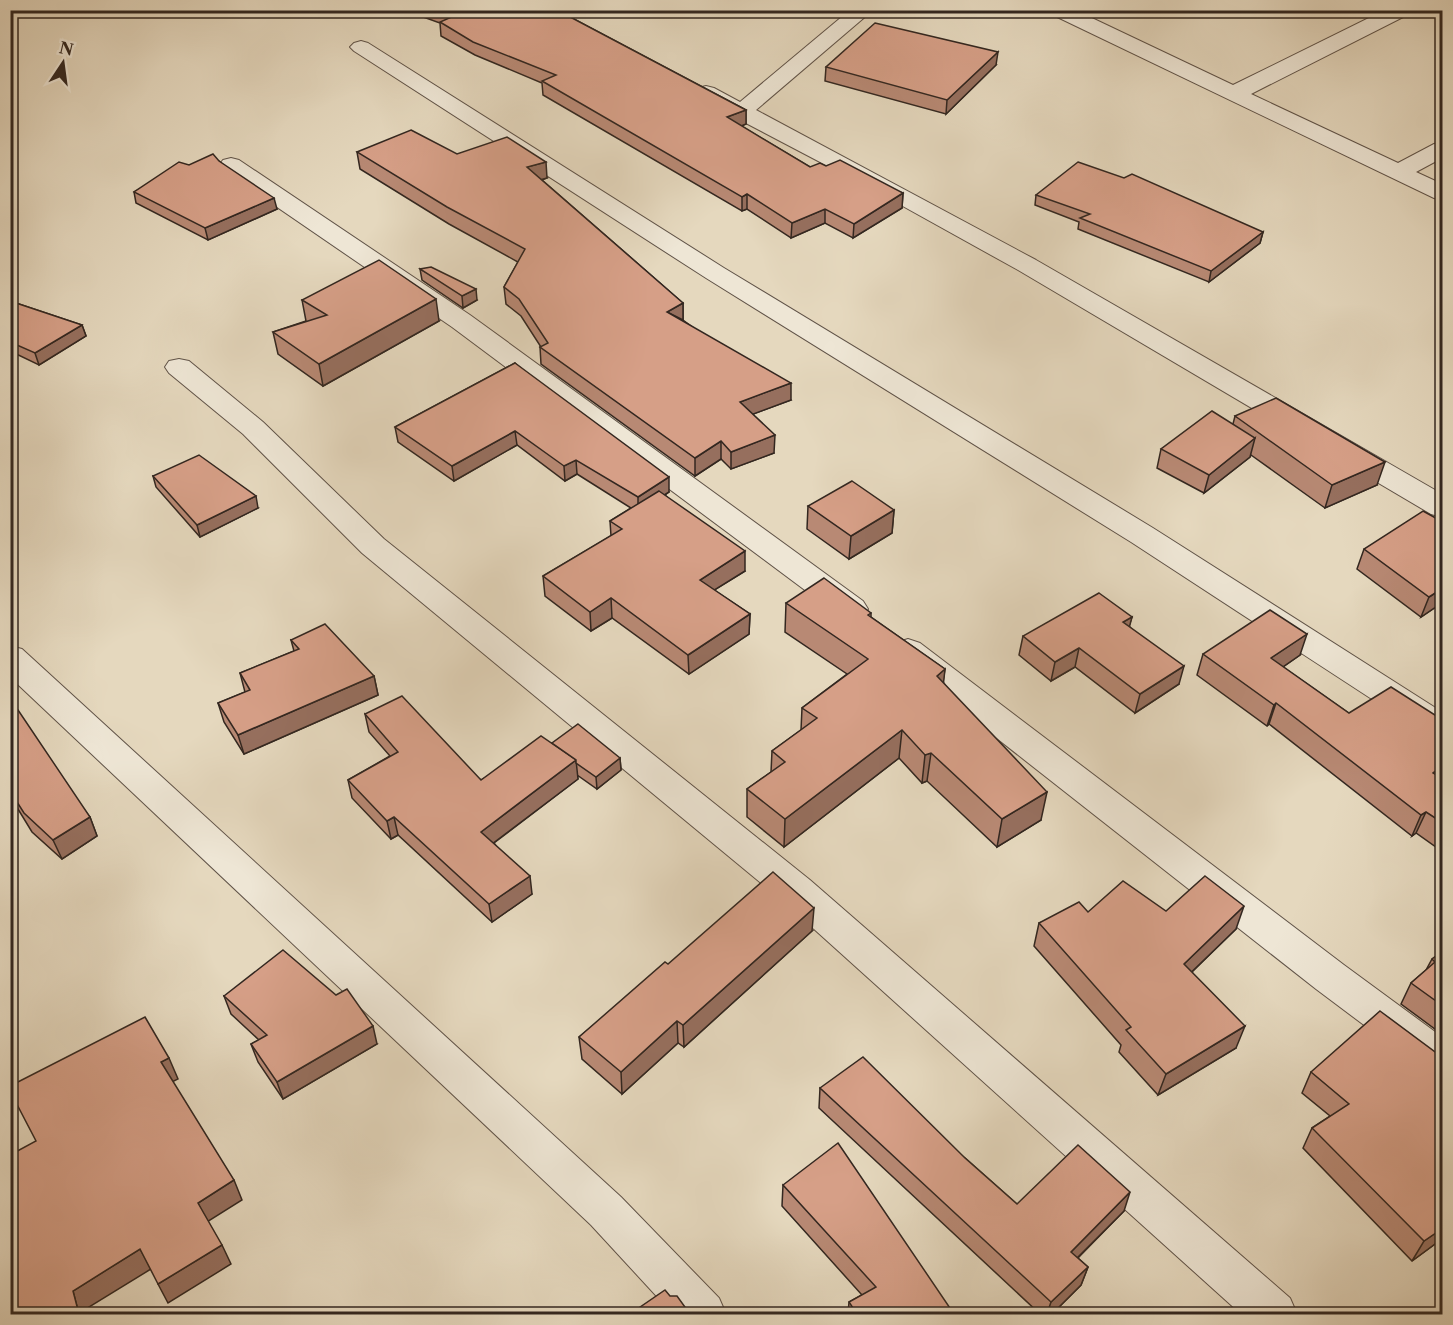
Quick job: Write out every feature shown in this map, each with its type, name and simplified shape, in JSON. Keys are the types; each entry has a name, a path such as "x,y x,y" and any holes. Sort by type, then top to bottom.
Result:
{"street":[{"path":"741,111 863,10"},
{"path":"1058,10 1443,193"},
{"path":"1086,24 1112,10"},
{"path":"1233,94 1402,10"},
{"path":"361,47 716,273 1142,535 1443,728"},
{"path":"688,83 1027,266 1443,507"},
{"path":"1398,172 1443,149"},
{"path":"231,165 461,321 878,629 1330,977 1443,1060"},
{"path":"179,367 253,428 373,546 797,891 1274,1314"},
{"path":"10,657 606,1211 703,1314"}],"building":[{"path":"442,10 557,10 746,110 727,117 810,167 820,163 826,166 840,160 903,193 854,224 825,209 792,223 747,194 742,197 542,81 556,75 473,42 440,22 456,15"},
{"path":"875,23 998,52 947,100 826,67"},
{"path":"411,130 457,154 507,137 546,162 527,167 683,303 667,312 791,383 740,402 775,435 731,452 721,441 695,458 540,347 548,343 519,299 504,287 525,249 447,207 357,152"},
{"path":"213,154 219,161 274,198 205,228 134,192 179,162 189,165"},
{"path":"1078,162 1124,178 1132,174 1263,232 1211,271 1080,218 1090,214 1036,195"},
{"path":"379,260 436,299 319,364 273,332 327,315 302,300"},
{"path":"431,267 476,289 462,296 420,269"},
{"path":"10,301 82,325 35,353 10,342"},
{"path":"515,363 669,477 638,497 576,460 564,466 515,431 452,466 395,427"},
{"path":"1276,398 1385,462 1332,485 1235,416"},
{"path":"1212,411 1255,438 1209,475 1161,449"},
{"path":"199,455 256,496 197,525 153,476"},
{"path":"852,481 894,510 851,536 808,506"},
{"path":"659,491 745,551 700,580 750,614 688,655 611,598 590,612 543,576 622,529 610,521"},
{"path":"1423,511 1443,522 1443,588 1429,597 1364,549"},
{"path":"824,578 871,613 868,615 945,669 937,676 1047,792 1002,819 931,753 925,755 902,730 785,819 747,789 785,762 772,751 817,718 802,708 868,659 786,603"},
{"path":"1099,593 1132,617 1123,622 1184,666 1140,694 1079,648 1055,662 1023,636"},
{"path":"1270,610 1307,634 1271,658 1349,713 1391,687 1443,718 1443,765 1433,773 1443,779 1443,823 1426,812 1421,815 1276,703 1274,705 1203,654"},
{"path":"325,624 374,676 238,735 218,703 250,690 240,673 299,649 291,640"},
{"path":"402,696 481,780 541,736 576,760 481,832 530,876 489,904 394,817 387,821 348,780 398,752 365,714"},
{"path":"18,710 90,817 53,840 24,813 10,791 10,714"},
{"path":"578,724 620,758 596,777 552,743"},
{"path":"773,872 814,908 683,1025 677,1021 621,1072 579,1037 665,962 668,964"},
{"path":"1205,876 1244,906 1184,964 1245,1026 1166,1074 1126,1030 1131,1027 1039,923 1079,902 1088,912 1123,881 1166,911"},
{"path":"283,950 336,995 347,989 373,1026 277,1082 251,1044 267,1035 224,996"},
{"path":"1443,951 1443,1006 1411,983 1435,962 1432,959"},
{"path":"1380,1011 1443,1056 1443,1228 1424,1241 1312,1128 1349,1104 1311,1072"},
{"path":"145,1017 169,1058 161,1062 234,1180 198,1203 222,1245 158,1284 140,1249 73,1291 79,1314 15,1314 10,1305 10,1155 36,1141 10,1091 10,1086"},
{"path":"863,1057 965,1158 1017,1204 1078,1145 1130,1192 1071,1252 1088,1267 1051,1302 820,1088"},
{"path":"838,1143 954,1314 857,1314 849,1302 876,1287 783,1185"},
{"path":"665,1290 670,1296 677,1296 690,1314 630,1314"}]}
